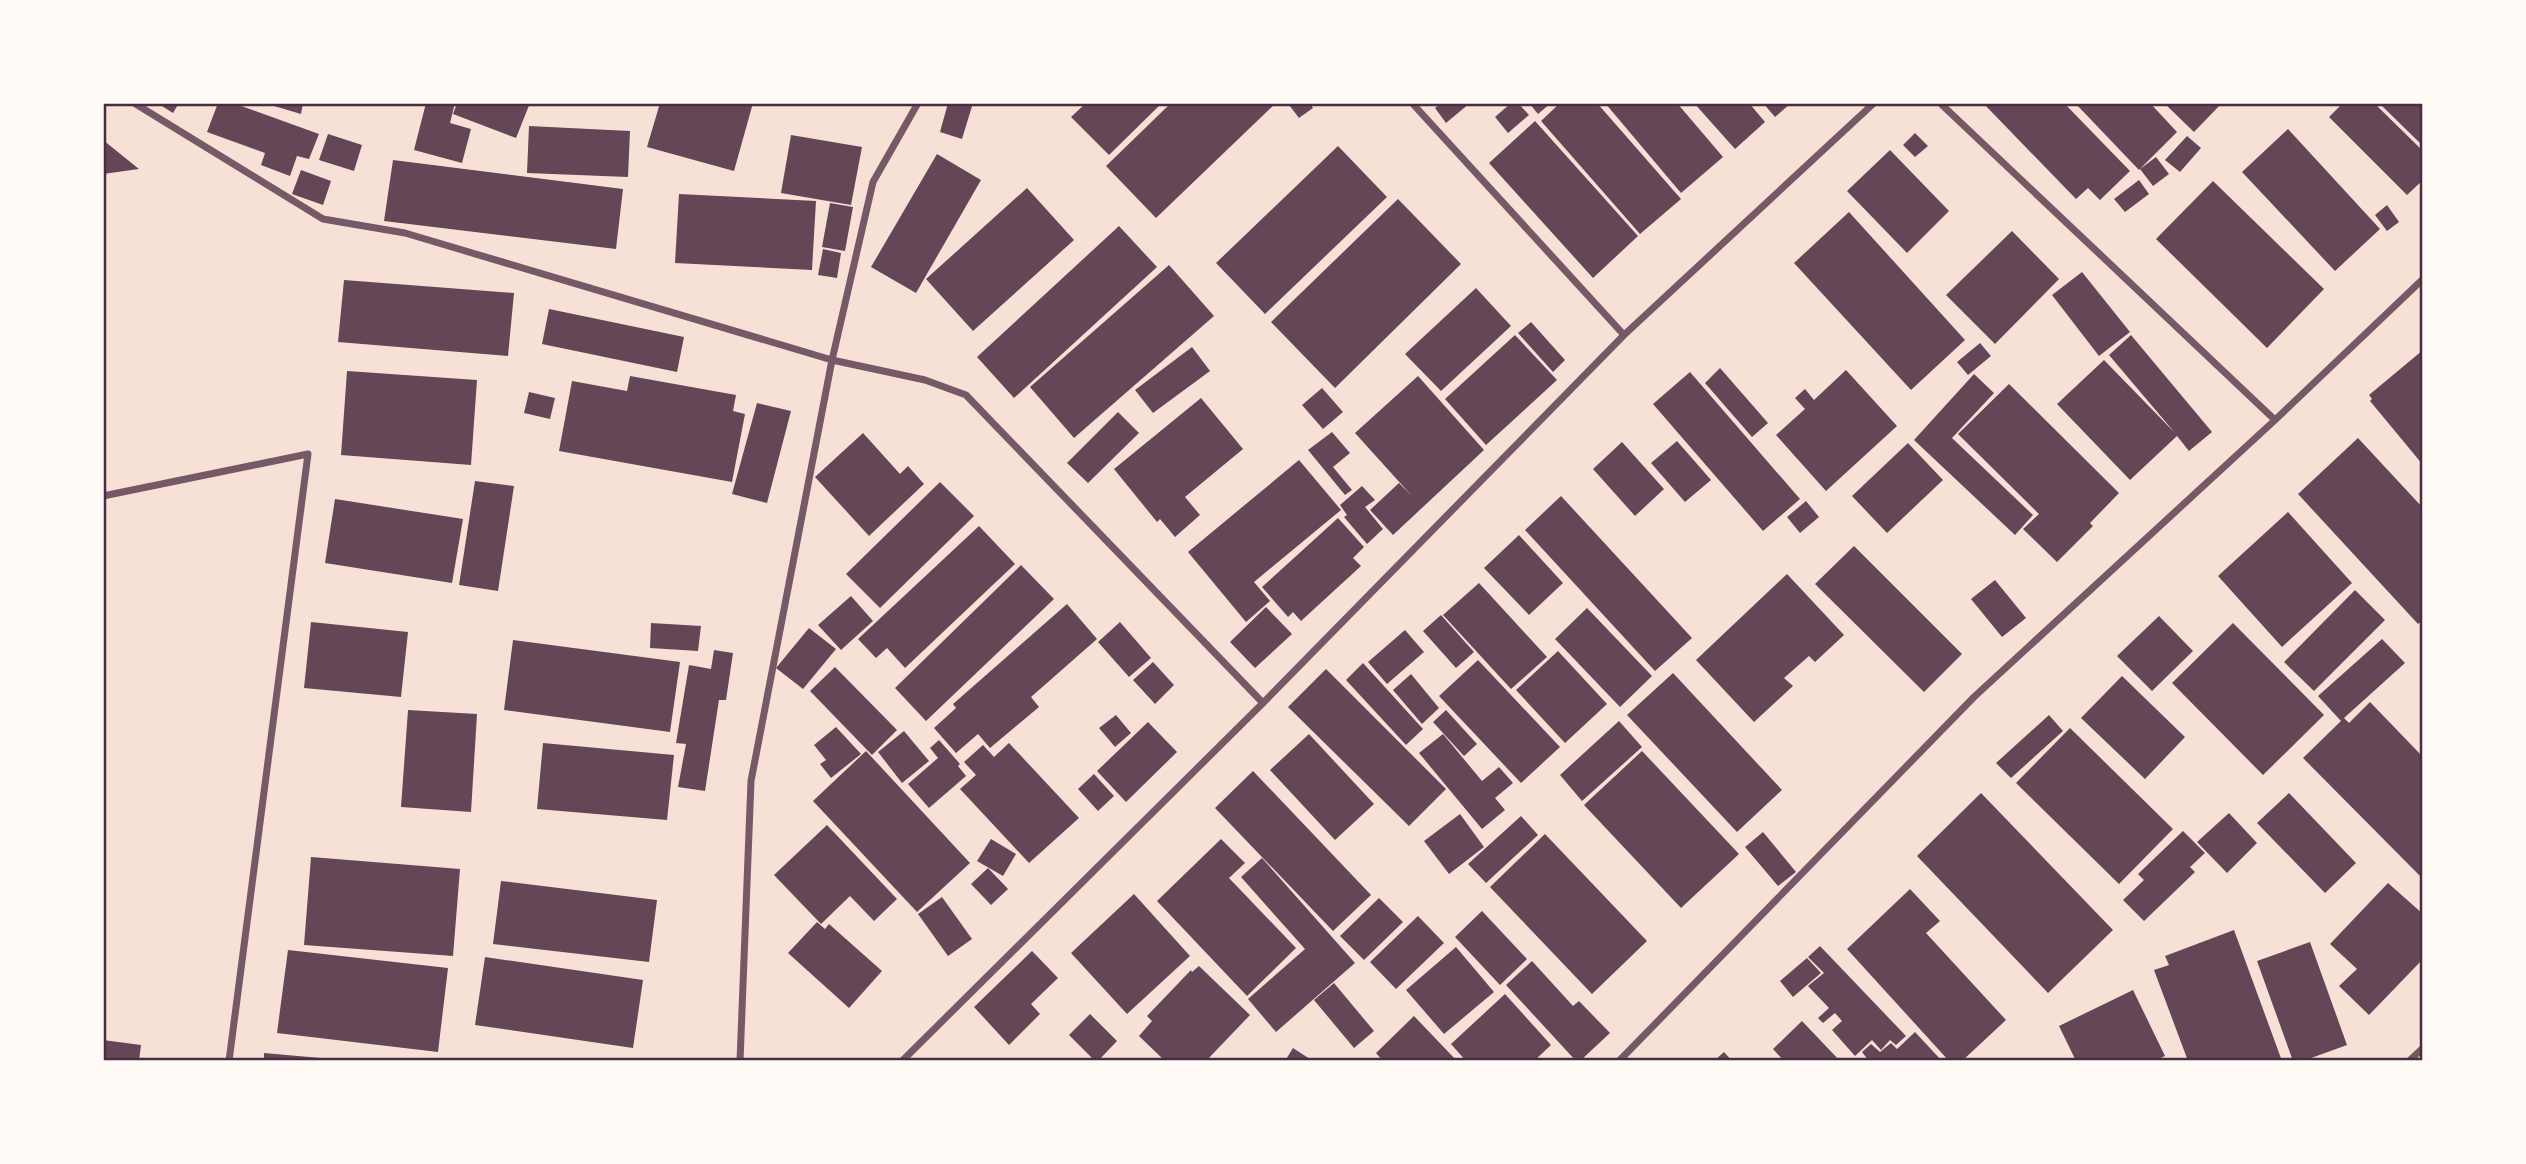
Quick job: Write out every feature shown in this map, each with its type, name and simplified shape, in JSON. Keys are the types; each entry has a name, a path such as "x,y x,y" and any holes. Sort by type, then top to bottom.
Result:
{"street":[{"path":"134,103 323,219 405,233 832,360 925,380 966,395 1263,703"},
{"path":"740,1061 751,781 832,360 873,182 918,103"},
{"path":"1412,103 1624,335"},
{"path":"902,1061 1263,703 1624,335 1874,103"},
{"path":"1940,103 2275,420"},
{"path":"1619,1061 1974,697 2275,420 2423,279"},
{"path":"103,495 308,454 229,1061"},
{"path":"2409,1061 2423,1048"}],"building":[{"path":"157,103 179,103 173,113"},
{"path":"218,103 233,103 319,134 309,159 297,156 290,176 261,165 265,153 207,132"},
{"path":"264,103 303,103 301,114"},
{"path":"426,103 455,103 450,123 471,129 462,163 414,150"},
{"path":"457,103 530,103 516,138 453,114"},
{"path":"660,103 753,103 734,171 647,147"},
{"path":"948,103 973,103 962,139 940,132"},
{"path":"1086,103 1162,103 1109,155 1071,117"},
{"path":"1171,103 1276,103 1156,218 1106,166"},
{"path":"1310,103 1313,108 1299,118 1289,105"},
{"path":"1441,103 1470,103 1446,123 1435,108"},
{"path":"1511,103 1518,103 1529,115 1508,133 1495,117"},
{"path":"1529,103 1551,103 1538,114"},
{"path":"1560,103 1597,103 1681,199 1640,234 1541,121"},
{"path":"1605,103 1677,103 1723,157 1681,193"},
{"path":"1694,103 1749,103 1765,122 1735,149"},
{"path":"1763,103 1791,103 1775,117"},
{"path":"1983,103 2064,103 2130,171 2100,200 2088,188 2076,199"},
{"path":"2075,103 2150,103 2177,132 2139,170"},
{"path":"2164,103 2222,103 2194,132"},
{"path":"2343,103 2374,103 2423,151 2423,180 2407,195 2329,117"},
{"path":"2379,103 2423,103 2423,146"},
{"path":"1535,121 1638,236 1593,278 1489,163"},
{"path":"529,126 630,131 628,177 527,173"},
{"path":"2288,129 2380,229 2335,271 2242,172"},
{"path":"1915,133 1928,146 1915,157 1903,145"},
{"path":"328,134 362,145 354,171 319,160"},
{"path":"791,135 862,147 851,205 781,193"},
{"path":"2187,136 2201,148 2180,172 2165,160"},
{"path":"103,140 139,169 103,174"},
{"path":"1338,146 1387,197 1265,314 1216,263"},
{"path":"1890,150 1949,211 1907,253 1847,191"},
{"path":"937,154 981,180 916,293 871,267"},
{"path":"2156,157 2169,174 2153,186 2140,169"},
{"path":"393,160 623,189 616,249 384,221"},
{"path":"301,170 331,181 323,205 292,194"},
{"path":"2139,180 2149,194 2125,212 2114,199"},
{"path":"2213,181 2324,289 2267,348 2156,239"},
{"path":"1027,188 1074,240 973,331 926,279"},
{"path":"679,194 816,201 812,270 675,263"},
{"path":"1398,199 1461,264 1335,388 1271,322"},
{"path":"830,203 853,207 845,251 822,247"},
{"path":"2387,205 2399,222 2387,231 2375,215"},
{"path":"1849,212 1965,340 1911,390 1794,263"},
{"path":"1119,226 1157,267 1014,398 977,357"},
{"path":"2012,231 2059,279 1995,344 1946,295"},
{"path":"823,249 841,253 837,278 818,275"},
{"path":"1169,265 1214,316 1074,438 1030,387"},
{"path":"2082,272 2130,332 2099,356 2052,295"},
{"path":"344,280 514,293 508,356 338,342"},
{"path":"1476,288 1511,326 1441,391 1405,354"},
{"path":"549,309 684,337 677,372 542,344"},
{"path":"1531,322 1565,360 1553,372 1518,333"},
{"path":"1515,335 1557,380 1486,445 1445,399"},
{"path":"2131,335 2212,432 2189,451 2177,436 2130,480 2057,404 2104,360 2175,433 2109,355"},
{"path":"1980,343 1991,356 1968,375 1957,362"},
{"path":"1192,347 1210,371 1153,413 1135,390"},
{"path":"2423,350 2423,465 2370,401 2372,399 2369,395"},
{"path":"1720,368 1768,423 1752,437 1705,383"},
{"path":"1846,370 1897,426 1826,491 1776,435 1805,409 1795,398 1805,389 1814,400"},
{"path":"347,371 477,380 471,465 341,455"},
{"path":"1690,372 1800,499 1763,531 1653,404"},
{"path":"1974,374 1994,393 1952,438 2033,515 2015,535 1914,440"},
{"path":"630,376 736,395 733,411 745,414 732,482 559,451 572,381 627,391"},
{"path":"1418,376 1484,450 1393,535 1370,510 1399,483 1411,495 1355,433"},
{"path":"2009,384 2119,493 2090,523 2093,526 2057,562 2023,529 2039,514 1958,434"},
{"path":"1322,388 1343,412 1323,429 1302,405"},
{"path":"529,392 555,398 550,419 524,413"},
{"path":"1201,398 1243,449 1185,497 1200,515 1175,537 1160,519 1157,522 1114,469"},
{"path":"757,403 791,411 767,503 732,494"},
{"path":"1118,412 1139,433 1088,483 1067,463"},
{"path":"1332,432 1350,453 1333,467 1352,490 1345,495 1308,450"},
{"path":"863,433 900,474 908,466 924,484 869,536 815,477"},
{"path":"2358,438 2423,508 2423,620 2418,624 2298,494"},
{"path":"1677,441 1711,480 1685,502 1651,463"},
{"path":"1622,442 1664,489 1635,516 1593,469"},
{"path":"1908,443 1943,480 1887,533 1852,496"},
{"path":"1299,460 1341,510 1254,582 1270,601 1246,622 1188,552"},
{"path":"475,481 514,486 498,591 459,585"},
{"path":"940,482 974,516 880,608 846,574"},
{"path":"1362,486 1375,500 1365,507 1383,529 1367,544 1344,517 1347,515 1340,505"},
{"path":"1561,496 1692,638 1655,671 1525,530"},
{"path":"335,499 463,519 452,583 325,563"},
{"path":"1806,501 1819,517 1800,533 1787,517"},
{"path":"2288,512 2352,583 2282,647 2218,576"},
{"path":"1338,518 1364,547 1353,558 1361,566 1301,621 1293,612 1288,617 1262,587"},
{"path":"979,526 1015,564 905,668 887,648 876,658 858,639"},
{"path":"1519,535 1563,583 1529,615 1484,568"},
{"path":"1854,546 1962,654 1924,692 1815,584"},
{"path":"1021,565 1054,599 926,721 895,688"},
{"path":"1787,574 1844,635 1815,662 1809,656 1784,678 1793,686 1754,722 1696,660"},
{"path":"1995,580 2026,618 2002,637 1971,599"},
{"path":"1479,583 1547,657 1511,689 1443,615"},
{"path":"2355,590 2385,620 2314,691 2284,662"},
{"path":"851,596 873,621 841,650 818,625"},
{"path":"1067,604 1097,639 1031,697 1039,707 990,748 978,734 956,753 934,728 956,708 953,704"},
{"path":"1266,607 1292,634 1255,668 1230,642"},
{"path":"1587,608 1652,676 1620,707 1555,639"},
{"path":"1441,615 1474,652 1456,668 1423,631"},
{"path":"2159,616 2193,651 2152,691 2117,656"},
{"path":"311,622 408,632 401,697 304,688"},
{"path":"1120,622 1151,658 1129,677 1098,642"},
{"path":"651,623 701,626 698,651 650,648"},
{"path":"2233,623 2324,715 2263,775 2172,683"},
{"path":"809,628 836,649 803,689 776,668"},
{"path":"1405,630 1424,652 1387,684 1368,662"},
{"path":"2382,639 2405,663 2344,718 2349,723 2370,702 2423,757 2423,879 2303,758 2341,721 2318,696"},
{"path":"513,640 680,662 670,732 504,710"},
{"path":"714,650 733,653 726,700 719,700 705,791 678,787 686,744 676,743 689,665 711,669"},
{"path":"1558,651 1607,704 1565,743 1516,690"},
{"path":"1478,660 1560,747 1521,783 1439,696"},
{"path":"1153,662 1174,685 1155,704 1133,680"},
{"path":"1363,663 1423,729 1406,745 1346,680"},
{"path":"835,667 897,730 872,755 810,691"},
{"path":"1326,669 1446,789 1409,826 1288,707"},
{"path":"1673,673 1782,790 1737,832 1627,715"},
{"path":"1411,674 1439,708 1422,724 1393,690"},
{"path":"2122,676 2185,737 2145,779 2081,718"},
{"path":"408,710 477,714 471,812 401,807"},
{"path":"1446,710 1477,744 1464,756 1433,722"},
{"path":"1116,715 1131,733 1115,747 1099,728"},
{"path":"2049,715 2063,731 2011,778 1996,763"},
{"path":"1619,721 1642,747 1582,801 1560,775"},
{"path":"1148,722 1177,752 1126,802 1097,771"},
{"path":"836,727 861,754 831,778 820,764 826,760 814,745"},
{"path":"2070,728 2173,829 2119,884 2016,783"},
{"path":"904,731 929,761 902,783 878,752"},
{"path":"1309,734 1374,804 1335,840 1270,770"},
{"path":"1443,734 1482,781 1499,767 1513,783 1495,798 1505,810 1482,829 1419,753"},
{"path":"939,740 960,764 958,766 966,776 929,808 908,784 938,758 930,748"},
{"path":"543,743 674,755 667,820 537,809"},
{"path":"1009,743 1079,818 1029,863 960,789 976,775 964,762 983,745 994,757"},
{"path":"866,751 970,863 917,912 813,801"},
{"path":"1642,751 1739,854 1681,908 1584,805"},
{"path":"1253,771 1371,895 1333,931 1215,808"},
{"path":"1094,774 1114,796 1098,811 1078,789"},
{"path":"1981,793 2113,930 2048,993 1917,856"},
{"path":"2289,793 2356,863 2325,893 2257,823"},
{"path":"2229,813 2257,843 2227,873 2197,842"},
{"path":"1460,814 1484,847 1449,874 1424,841"},
{"path":"1521,816 1538,835 1486,883 1468,864"},
{"path":"827,825 897,899 874,921 850,896 821,924 774,875"},
{"path":"2183,831 2205,853 2190,867 2195,872 2144,921 2123,900 2144,880 2138,874"},
{"path":"1763,832 1796,872 1778,886 1745,847"},
{"path":"1545,834 1647,941 1592,994 1490,887"},
{"path":"991,839 1016,854 1003,876 977,861"},
{"path":"1221,839 1245,863 1229,878 1296,948 1247,996 1157,901"},
{"path":"311,857 460,869 453,956 304,945"},
{"path":"1262,858 1355,963 1276,1032 1248,999 1305,949 1241,877"},
{"path":"988,868 1008,889 991,905 971,884"},
{"path":"501,881 657,900 649,962 493,944"},
{"path":"2388,883 2423,914 2423,959 2369,1015 2339,986 2357,969 2330,944"},
{"path":"1910,889 1940,921 1926,933 2006,1020 1962,1061 1949,1061 1847,949"},
{"path":"1134,894 1190,956 1127,1014 1071,953"},
{"path":"942,897 972,939 948,956 918,914"},
{"path":"1379,898 1403,922 1364,960 1340,936"},
{"path":"1482,911 1527,959 1500,985 1455,937"},
{"path":"1418,916 1444,943 1396,989 1370,962"},
{"path":"817,922 825,929 829,924 882,971 849,1008 788,953"},
{"path":"2234,930 2282,1061 2188,1061 2154,970 2169,965 2165,956"},
{"path":"2310,942 2347,1045 2303,1061 2293,1061 2257,961"},
{"path":"1820,946 1906,1036 1896,1045 1890,1040 1881,1050 1872,1040 1855,1056 1832,1030 1842,1021 1835,1013 1823,1023 1818,1018 1829,1008 1808,986 1824,973 1808,957"},
{"path":"1456,947 1494,992 1444,1034 1406,990"},
{"path":"288,950 448,968 438,1052 277,1033"},
{"path":"1032,951 1058,978 1031,1004 1040,1014 1009,1045 974,1007"},
{"path":"485,957 643,980 633,1048 475,1025"},
{"path":"1807,958 1821,973 1793,997 1780,981"},
{"path":"1532,961 1573,1006 1579,1001 1610,1033 1580,1061 1576,1061 1506,985"},
{"path":"1199,966 1250,1015 1206,1061 1165,1061 1139,1036 1152,1021 1147,1016 1191,970 1192,972"},
{"path":"1334,983 1374,1031 1354,1048 1314,1000"},
{"path":"2133,990 2165,1056 2154,1061 2076,1061 2059,1026"},
{"path":"1505,994 1551,1045 1534,1061 1466,1061 1451,1044"},
{"path":"1090,1014 1117,1041 1098,1061 1069,1035"},
{"path":"1414,1016 1457,1061 1383,1061 1376,1053"},
{"path":"1802,1021 1840,1061 1784,1061 1773,1049"},
{"path":"1915,1032 1942,1061 1869,1061 1862,1052 1871,1044 1880,1052 1891,1043 1897,1049"},
{"path":"103,1040 141,1045 139,1061 103,1061"},
{"path":"1293,1048 1313,1061 1285,1061"},
{"path":"1724,1052 1732,1061 1714,1061"},
{"path":"264,1053 332,1059 264,1061"}]}
